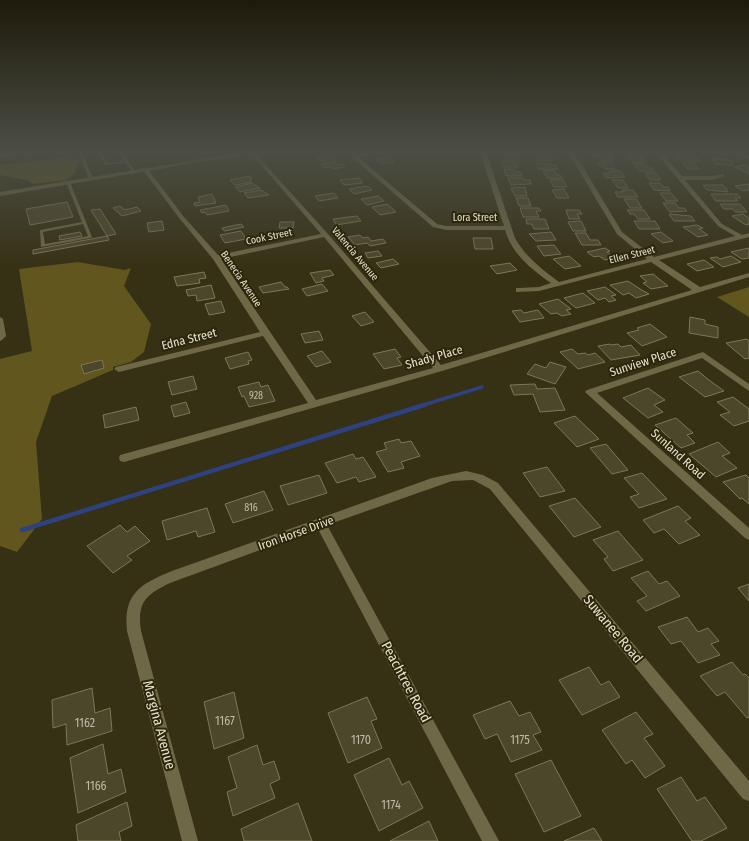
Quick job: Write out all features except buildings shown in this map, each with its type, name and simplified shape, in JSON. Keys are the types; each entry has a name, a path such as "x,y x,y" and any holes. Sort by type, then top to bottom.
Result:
{"street":[{"path":"0,194 16,191"},
{"name":"Benecia Avenue","path":"162,191 216,258 314,404"},
{"name":"Valencia Avenue","path":"288,191 439,369"},
{"name":"Lora Street","path":"394,191 435,226 446,228 508,228"},
{"path":"495,191 511,238 519,252 537,270 557,284"},
{"path":"595,191 619,233 653,260 698,290"},
{"path":"692,191 720,225 741,237"},
{"name":"Cook Street","path":"216,258 326,235"},
{"name":"Ellen Street","path":"519,290 539,289 749,235"},
{"name":"Shady Place","path":"124,458 439,369 749,275"},
{"name":"Edna Street","path":"120,369 265,333"},
{"name":"Sunview Place","path":"590,392 703,355 749,388"},
{"name":"Sunland Road","path":"590,392 749,535"},
{"name":"Iron Horse Drive","path":"133,608 142,594 156,583 436,481 469,475"},
{"name":"Suwanee Road","path":"469,475 483,478 494,486 749,793"},
{"name":"Peachtree Road","path":"321,524 491,841"},
{"name":"Margina Avenue","path":"133,608 131,617 134,631 190,841"}],"lane":[{"path":"72,191 90,237 43,246 41,231 84,223"},
{"path":"0,319 3,336 0,339"}],"shaded area":[{"path":"78,262 125,270 131,268 124,286 151,324 144,352 131,362 113,367 113,370 52,396 36,442 42,519 17,552 0,546 0,359 32,351 19,269"},
{"path":"749,287 749,317 717,297"}],"waterway":[{"path":"420,406 482,387"},
{"path":"22,530 424,405"}]}
